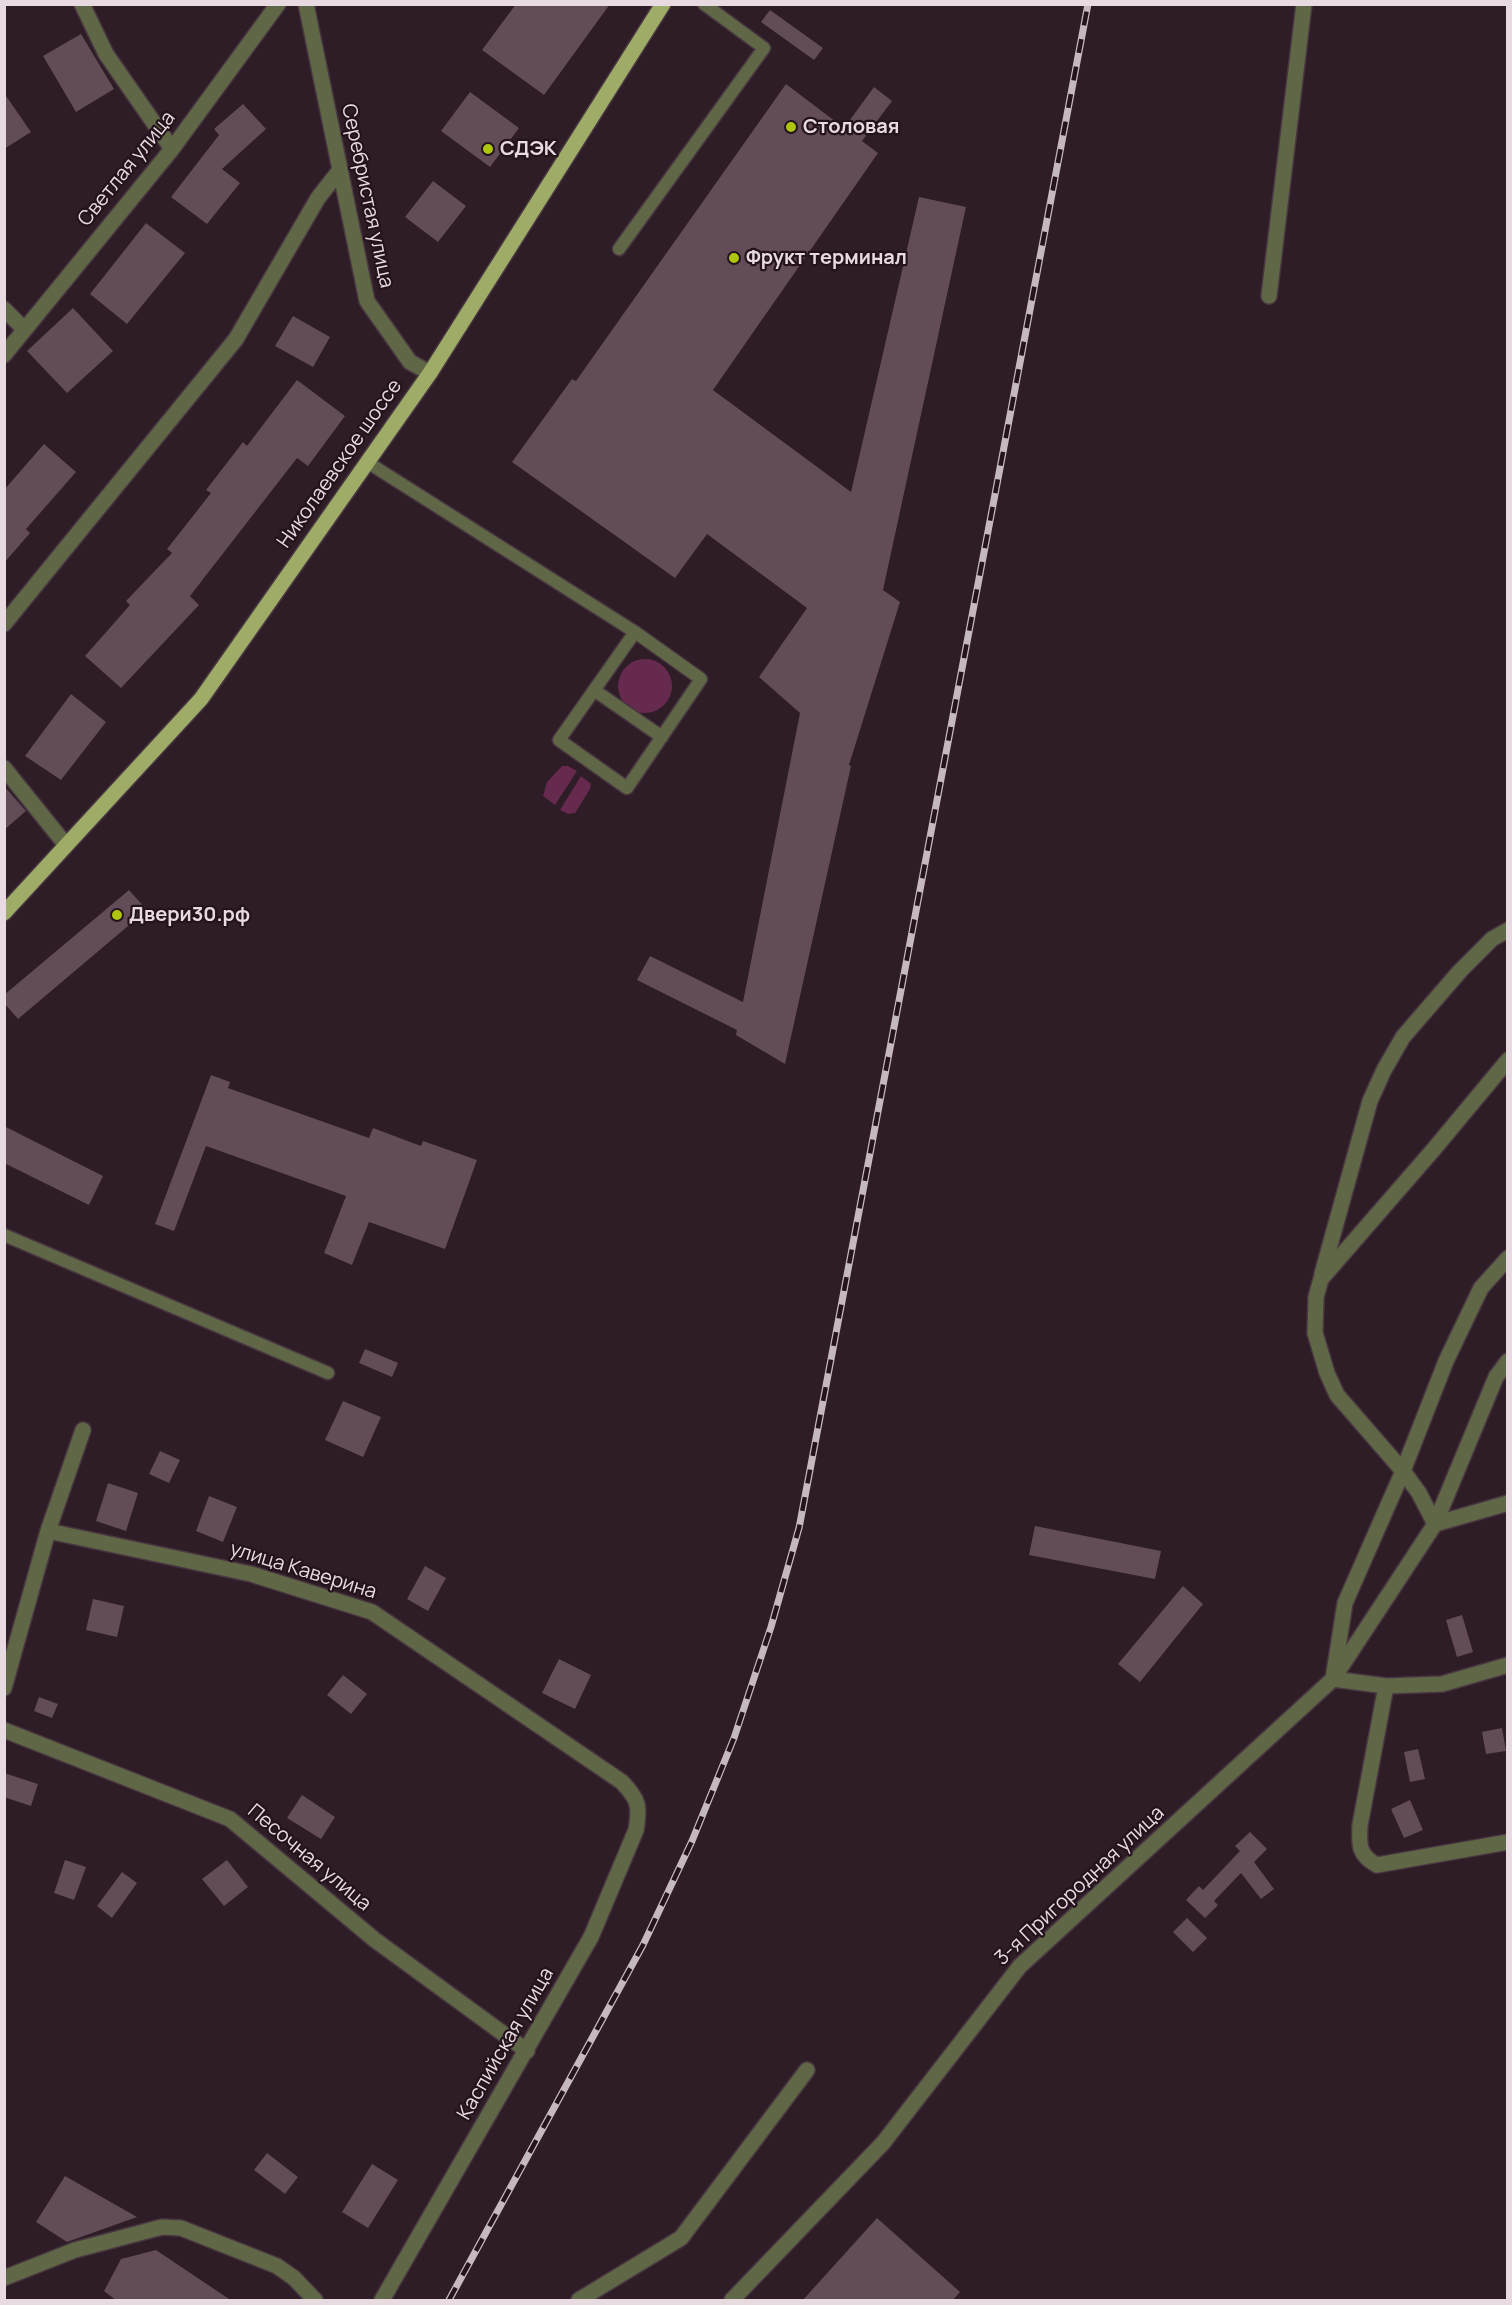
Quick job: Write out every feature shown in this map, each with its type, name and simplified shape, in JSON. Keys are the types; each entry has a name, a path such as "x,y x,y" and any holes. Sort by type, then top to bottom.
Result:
{"main road":[{"name":"Николаевское шоссе","path":"4,913 201,699 430,373 663,4"}],"street":[{"path":"82,4 106,54 172,149"},
{"name":"Светлая улица","path":"4,356 172,149 278,4"},
{"name":"Серебристая улица","path":"306,4 367,301 410,362 430,373"},
{"path":"1269,296 1304,4"},
{"path":"4,624 237,339 318,198 340,170"},
{"path":"4,309 24,329"},
{"path":"4,768 66,845"},
{"path":"1508,930 1492,939 1460,971 1403,1037 1384,1070 1370,1101 1316,1297 1315,1333 1327,1373 1337,1395 1403,1471 1419,1493 1435,1524 1508,1503"},
{"path":"1321,1280 1508,1060"},
{"path":"1508,1258 1481,1288 1446,1361 1403,1471 1345,1603 1333,1678 1386,1686 1442,1684 1508,1665"},
{"name":"3-я Пригородная улица","path":"732,2301 883,2143 1020,1966 1333,1678 1435,1524 1496,1377 1508,1361"},
{"path":"4,1688 48,1531 83,1430"},
{"name":"улица Каверина","path":"48,1531 251,1574 372,1612 622,1782 636,1797"},
{"path":"1386,1686 1360,1825 1359,1844 1364,1857 1377,1864 1508,1842"},
{"name":"Песочная улица","path":"4,1730 230,1819 375,1940 528,2051"},
{"name":"Каспийская улица","path":"382,2301 528,2051 600,1916 636,1830 639,1814 636,1797"},
{"path":"579,2301 681,2238 807,2070"},
{"path":"6,2275 75,2250 162,2227 181,2228 276,2266 294,2278 315,2301"}],"lane":[{"path":"619,249 764,48 704,4"},
{"path":"367,462 635,632 701,679 627,788 559,740 635,632"},
{"path":"594,690 662,737"},
{"path":"4,1235 328,1372"}],"shaded area":[{"path":"645,659 655,661 664,667 670,676 672,686 670,696 664,705 655,711 645,713 635,711 626,705 620,696 618,686 620,676 626,667 635,661"},
{"path":"562,766 568,766 577,771 555,805 543,796 547,782"},
{"path":"581,776 591,784 590,789 575,813 568,814 560,810"}],"building":[{"path":"516,4 610,4 544,95 482,50"},
{"path":"770,10 823,48 814,60 761,22"},
{"path":"81,34 114,89 76,112 43,56"},
{"path":"786,84 844,128 874,87 892,101 862,141 878,153 713,390 851,492 919,197 966,207 883,590 900,602 849,765 851,766 785,1064 736,1035 737,1030 637,980 650,956 743,1002 800,713 759,677 807,608 707,534 675,578 512,462 572,379 576,381"},
{"path":"470,92 519,128 490,167 441,131"},
{"path":"4,93 31,132 4,149"},
{"path":"243,104 266,129 222,169 240,183 207,224 171,197 219,135 214,129"},
{"path":"433,181 466,206 438,242 405,217"},
{"path":"146,223 185,253 127,324 90,294"},
{"path":"73,308 113,351 67,393 27,351"},
{"path":"293,316 330,337 313,367 275,346"},
{"path":"297,380 345,416 308,466 297,458 190,596 199,605 121,688 85,656 130,605 126,601 172,553 167,549 211,493 206,490 243,442 247,446"},
{"path":"44,444 76,472 26,529 30,533 4,563 4,490"},
{"path":"71,694 106,722 61,780 25,756"},
{"path":"4,786 26,811 4,830"},
{"path":"129,890 147,910 18,1019 4,1003 4,995"},
{"path":"211,1075 230,1082 228,1088 369,1138 373,1128 421,1146 423,1141 477,1160 445,1249 369,1222 352,1265 324,1253 346,1196 206,1146 174,1231 155,1224"},
{"path":"4,1126 103,1176 89,1205 4,1163"},
{"path":"365,1349 398,1363 392,1377 359,1363"},
{"path":"343,1401 381,1417 363,1457 325,1440"},
{"path":"160,1451 180,1460 169,1483 149,1474"},
{"path":"108,1483 138,1493 126,1531 96,1521"},
{"path":"209,1496 237,1507 223,1542 196,1531"},
{"path":"1035,1526 1161,1551 1155,1579 1029,1555"},
{"path":"425,1566 446,1578 428,1611 407,1599"},
{"path":"1183,1586 1203,1604 1140,1682 1118,1664"},
{"path":"93,1599 124,1606 117,1637 86,1630"},
{"path":"1462,1615 1473,1652 1457,1657 1446,1620"},
{"path":"559,1659 591,1675 575,1709 542,1693"},
{"path":"343,1675 367,1694 351,1714 327,1695"},
{"path":"39,1697 58,1704 52,1718 34,1711"},
{"path":"1502,1728 1506,1751 1486,1754 1482,1732"},
{"path":"1418,1749 1425,1779 1410,1782 1404,1752"},
{"path":"4,1773 38,1784 31,1806 4,1797"},
{"path":"302,1795 335,1817 321,1839 287,1818"},
{"path":"1410,1800 1423,1830 1404,1838 1391,1809"},
{"path":"1250,1832 1267,1849 1254,1862 1274,1889 1261,1899 1241,1873 1214,1901 1218,1905 1205,1918 1186,1900 1199,1886 1203,1890 1240,1851 1235,1846"},
{"path":"65,1860 86,1867 74,1900 54,1893"},
{"path":"227,1860 248,1887 224,1906 202,1879"},
{"path":"122,1872 137,1883 112,1918 97,1906"},
{"path":"1187,1918 1207,1938 1193,1952 1173,1932"},
{"path":"267,2153 298,2177 285,2194 254,2170"},
{"path":"372,2164 398,2180 368,2228 342,2212"},
{"path":"65,2176 137,2217 67,2242 36,2222"},
{"path":"877,2218 960,2292 952,2301 802,2301"},
{"path":"156,2250 232,2301 117,2301 104,2291 121,2259"}],"railway":[{"path":"449,2300 643,1945 692,1841 734,1738 771,1627 799,1528 1088,4"}],"place":[{"name":"Столовая","path":"791,127"},
{"name":"СДЭК","path":"488,149"},
{"name":"Фрукт терминал","path":"734,258"},
{"name":"Двери30.рф","path":"117,915"}]}
